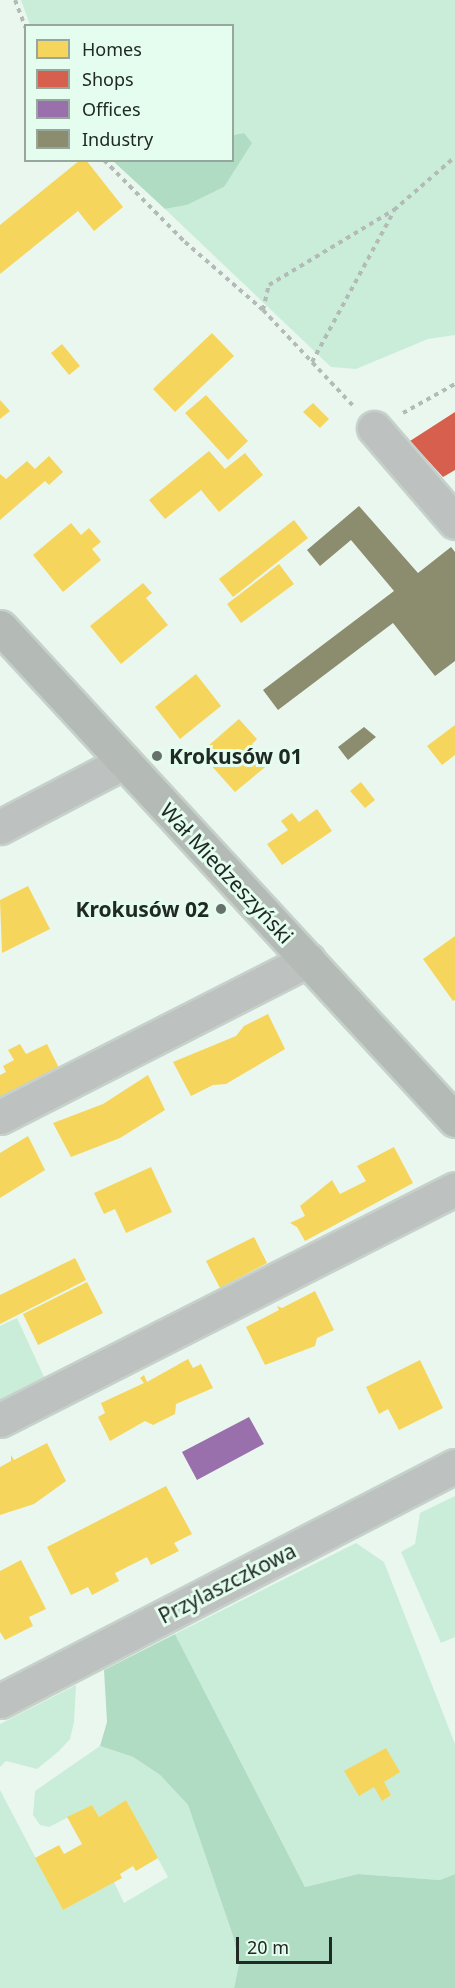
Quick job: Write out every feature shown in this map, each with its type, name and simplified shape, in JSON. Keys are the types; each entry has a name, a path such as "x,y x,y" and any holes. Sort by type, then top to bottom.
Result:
{"main road":[{"name":"Wał Miedzeszyński","path":"6,643 124,762 455,1120"}],"street":[{"path":"379,434 455,522"},
{"path":"0,828 124,762"},
{"path":"0,1117 308,960"},
{"path":"0,1420 455,1189"},
{"name":"Przylaszczkowa","path":"0,1701 455,1466"}],"path":[{"path":"15,0 24,24"},
{"path":"263,310 270,285 285,273 394,210 455,157"},
{"path":"106,162 185,242 263,310 379,434 404,412 455,384"},
{"path":"312,362 394,210"}],"green space":[{"path":"21,0 455,0 455,335 428,339 356,369 331,367 165,209 187,205 224,187 234,162 244,133 234,135 234,24 30,24"},
{"path":"244,133 252,143 224,187 187,205 165,209 114,162 234,162 234,135"},
{"path":"17,1318 45,1379 0,1405 0,1326"},
{"path":"455,1496 455,1637 441,1643 401,1552 415,1544 420,1513"},
{"path":"356,1543 384,1562 455,1744 455,1874 440,1880 358,1874 305,1887 175,1634"},
{"path":"175,1634 305,1887 358,1874 440,1880 455,1874 455,1988 234,1988 239,1964 233,1936 188,1805 160,1775 133,1757 100,1746 107,1722 104,1670"},
{"path":"76,1685 74,1722 70,1739 59,1751 37,1769 6,1761 0,1767 0,1724"},
{"path":"100,1746 133,1757 160,1775 188,1805 233,1936 239,1964 234,1988 0,1988 0,1790 63,1910 114,1882 124,1903 168,1877 126,1800 99,1817 92,1805 49,1827 40,1825 33,1815 35,1791"}],"building: Homes":[{"path":"78,162 88,162 123,207 94,231 78,211 0,274 0,225"},
{"path":"212,333 234,356 175,412 153,389"},
{"path":"62,344 80,366 69,375 51,353"},
{"path":"206,395 248,441 228,460 185,413"},
{"path":"0,400 10,411 0,419"},
{"path":"313,403 329,419 320,428 303,412"},
{"path":"209,451 225,469 245,453 263,475 219,512 201,490 165,519 149,500"},
{"path":"49,456 63,472 49,485 45,481 0,520 0,474 6,479 27,461 35,469"},
{"path":"294,520 308,538 233,597 219,579"},
{"path":"71,523 81,535 89,528 101,542 92,549 101,560 63,592 33,555"},
{"path":"279,564 294,584 241,623 227,604"},
{"path":"143,583 152,593 146,598 168,625 121,664 90,626"},
{"path":"196,674 221,706 180,739 155,707"},
{"path":"239,719 257,739 252,744 269,764 235,792 200,753"},
{"path":"455,725 455,755 442,765 427,746"},
{"path":"361,782 375,800 365,808 350,791"},
{"path":"317,809 332,831 282,865 267,844 288,830 281,821 292,813 299,822"},
{"path":"28,886 50,929 2,953 0,900"},
{"path":"455,936 455,1000 453,1001 423,959"},
{"path":"268,1014 285,1049 226,1084 213,1085 191,1096 173,1062 236,1036 244,1026"},
{"path":"20,1044 26,1054 47,1044 59,1068 0,1098 0,1075 6,1072 3,1066 14,1060 8,1050"},
{"path":"148,1075 165,1110 120,1138 71,1157 53,1123 103,1104"},
{"path":"28,1136 45,1170 0,1198 0,1153"},
{"path":"394,1147 413,1183 305,1241 297,1227 290,1223 305,1216 300,1206 332,1180 340,1194 366,1181 357,1166"},
{"path":"151,1167 172,1212 126,1233 115,1209 104,1214 94,1193"},
{"path":"254,1237 267,1263 220,1288 206,1261"},
{"path":"75,1258 86,1280 0,1324 0,1295"},
{"path":"87,1282 103,1313 38,1345 23,1314"},
{"path":"315,1291 334,1330 317,1338 315,1346 265,1365 246,1327 279,1310 277,1306 282,1308"},
{"path":"188,1359 193,1368 201,1364 213,1388 176,1404 175,1414 153,1425 145,1421 110,1441 98,1417 105,1413 101,1403 144,1383 140,1378 144,1375 147,1382"},
{"path":"420,1360 443,1408 399,1430 388,1409 379,1414 366,1387"},
{"path":"47,1443 66,1481 34,1504 0,1515 0,1467 11,1461 11,1455 14,1460"},
{"path":"166,1486 192,1534 174,1543 179,1551 151,1565 147,1557 115,1573 119,1581 92,1595 88,1587 71,1595 47,1547"},
{"path":"21,1560 46,1609 29,1617 33,1626 5,1640 0,1632 0,1571"},
{"path":"386,1748 400,1772 384,1782 391,1795 382,1801 374,1787 359,1796 344,1771"},
{"path":"126,1800 158,1858 136,1871 133,1866 120,1874 122,1878 63,1910 35,1858 59,1845 64,1854 82,1844 67,1817 92,1805 99,1817"}],"building: Shops":[{"path":"455,412 455,470 443,477 410,441"}],"building: Offices":[{"path":"249,1417 264,1444 197,1480 182,1452"}],"building: Industry":[{"path":"359,506 418,573 451,547 455,552 455,661 435,676 393,623 278,710 263,690 394,591 351,540 320,566 307,550"},
{"path":"364,727 376,737 348,760 338,747"}],"place":[{"name":"Krokusów 01","path":"157,756"},
{"name":"Krokusów 02","path":"221,909"}]}
